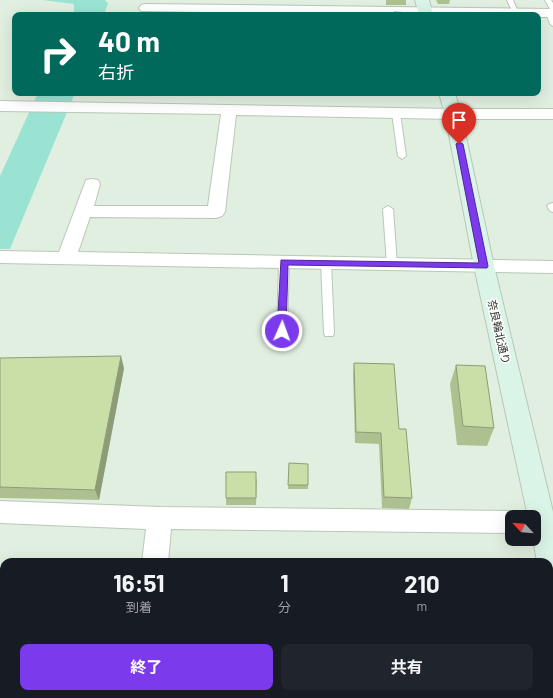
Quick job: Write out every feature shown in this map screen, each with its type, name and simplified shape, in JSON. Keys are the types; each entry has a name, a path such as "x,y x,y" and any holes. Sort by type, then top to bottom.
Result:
{"street":[{"path":"146,8 424,9 551,12"},
{"name":"奈良輪北通り","path":"448,96 453,114 484,266 550,558"},
{"path":"0,106 453,114 553,114"},
{"path":"83,211 216,212 229,110"},
{"path":"66,259 92,184"},
{"path":"0,257 553,268"},
{"path":"0,512 160,518 505,522"},
{"path":"155,558 160,518"}],"lane":[{"path":"510,0 515,12"},
{"path":"396,113 402,156"},
{"path":"388,209 392,264"},
{"path":"282,331 284,262"},
{"path":"326,263 329,333"}],"water":[{"path":"42,0 105,0 108,3 105,12 74,12 74,4"},
{"path":"37,96 74,96 10,249 0,249 0,176"}],"building":[{"path":"121,356 95,490 0,487 0,358"},
{"path":"354,363 394,364 399,429 406,429 412,498 384,497 381,433 356,432"},
{"path":"456,365 485,366 494,428 463,426"},
{"path":"289,463 308,464 308,485 288,485"},
{"path":"226,472 256,472 256,498 226,498"}],"route":[{"path":"282,331 284,262 484,266 459,144"}]}
